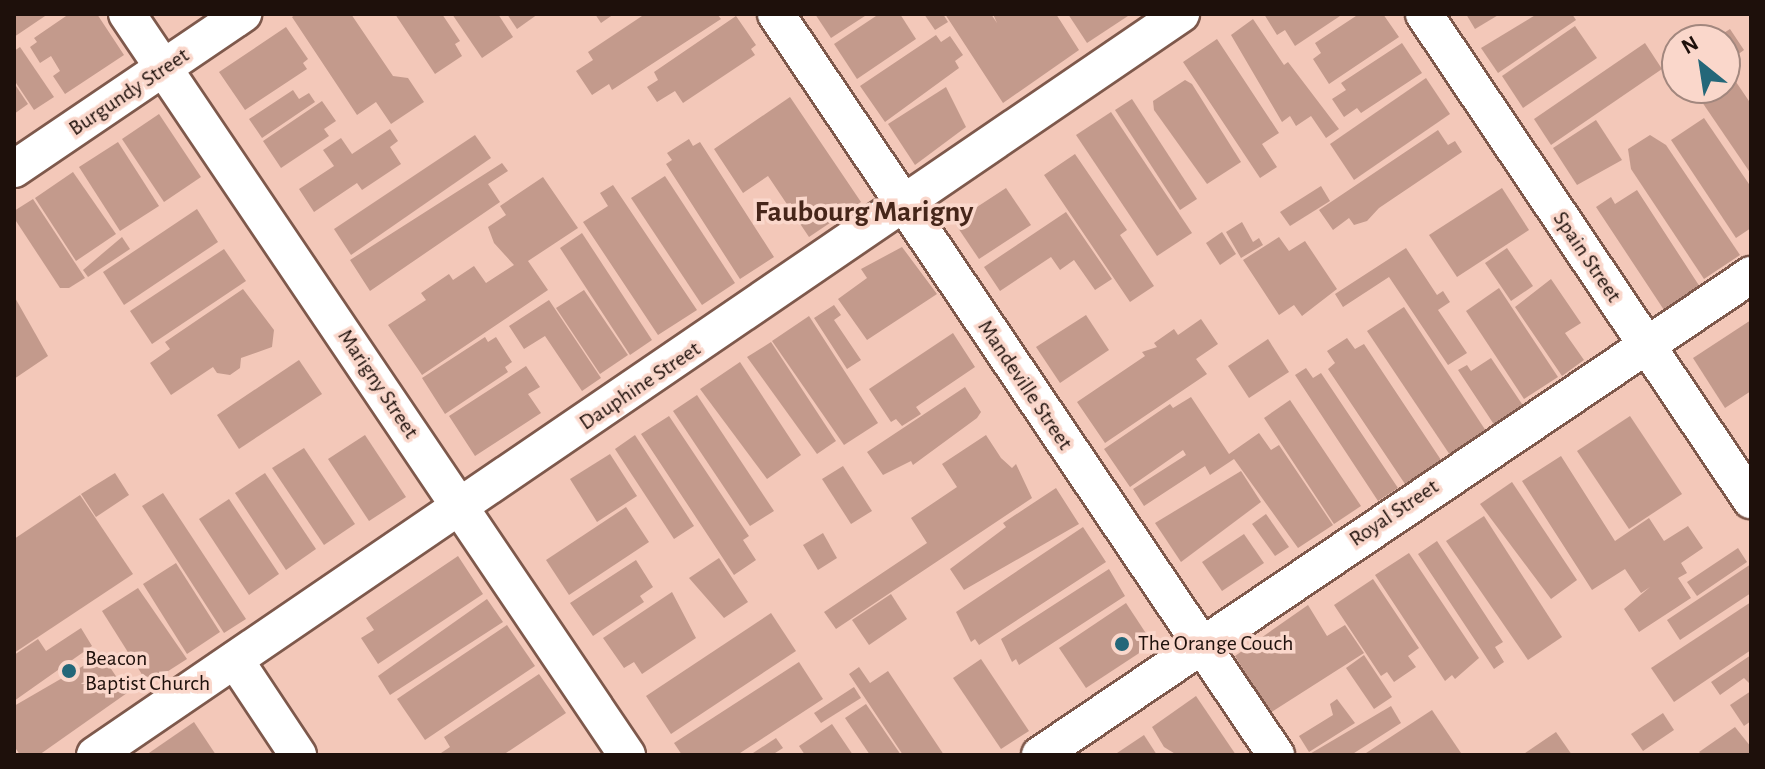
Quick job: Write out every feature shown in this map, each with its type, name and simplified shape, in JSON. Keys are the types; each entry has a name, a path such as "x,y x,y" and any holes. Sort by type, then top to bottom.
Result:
{"street":[{"name":"Marigny Street","path":"127,14 627,755"},
{"name":"Burgundy Street","path":"14,169 243,14"},
{"name":"Mandeville Street","path":"776,14 1276,755"},
{"name":"Dauphine Street","path":"95,755 905,207 1181,14"},
{"name":"Spain Street","path":"1424,14 1751,500"},
{"name":"Royal Street","path":"1040,755 1200,644 1751,275"},
{"path":"235,660 298,755"}],"building":[{"path":"14,14 48,14 14,37"},
{"path":"69,14 97,14 124,55 65,94 53,76 60,71 51,56 40,63 30,47 37,42 34,38"},
{"path":"296,14 351,14 393,76 408,78 424,102 391,124 376,102 357,115 292,17"},
{"path":"395,14 442,14 460,41 455,44 462,56 435,74"},
{"path":"452,14 498,14 513,37 482,58"},
{"path":"507,14 538,14 517,29"},
{"path":"595,14 614,14 601,23"},
{"path":"645,14 717,14 721,19 612,90 609,84 592,95 576,71 593,60 588,52"},
{"path":"815,14 868,14 831,38"},
{"path":"879,14 900,14 916,39 857,79 834,44"},
{"path":"924,14 943,14 948,22 935,30"},
{"path":"945,14 991,14 997,23 993,14 1056,14 1079,50 1003,103"},
{"path":"1068,14 1131,14 1087,43"},
{"path":"1264,14 1343,14 1295,46 1285,30 1277,35"},
{"path":"1359,14 1383,14 1399,37 1329,84 1313,59 1321,53 1315,43"},
{"path":"1466,14 1500,14 1475,29"},
{"path":"1537,14 1572,14 1576,20 1498,73 1481,48"},
{"path":"736,16 756,45 751,49 755,55 683,103 675,91 657,102 647,87 658,80 654,72"},
{"path":"1253,19 1284,65 1288,62 1339,129 1326,138 1311,116 1296,126 1290,116 1282,122 1231,35"},
{"path":"1575,26 1597,58 1523,108 1502,76"},
{"path":"286,27 308,59 303,63 307,69 245,110 219,72"},
{"path":"936,35 941,42 950,36 963,55 955,61 959,68 885,122 860,86"},
{"path":"1217,39 1279,133 1262,144 1277,167 1260,178 1183,62"},
{"path":"1402,43 1422,73 1361,113 1357,108 1344,117 1332,99 1346,90 1341,83"},
{"path":"1645,43 1661,67 1551,145 1534,119"},
{"path":"20,47 54,97 34,110 14,80 14,51"},
{"path":"1426,78 1450,114 1354,180 1330,144"},
{"path":"1185,80 1192,84 1241,162 1207,184 1154,110 1153,101"},
{"path":"14,83 28,104 14,114"},
{"path":"946,87 966,127 915,165 888,124"},
{"path":"1741,89 1751,104 1751,174 1703,104 1741,104"},
{"path":"293,90 299,99 309,93 315,102 262,138 249,119"},
{"path":"790,97 861,202 809,237 768,176 743,193 714,149"},
{"path":"1132,99 1197,199 1180,210 1115,110"},
{"path":"322,101 336,121 324,129 329,136 281,168 263,141"},
{"path":"1111,112 1192,233 1157,256 1076,135"},
{"path":"159,114 201,177 164,202 122,139"},
{"path":"1704,118 1751,187 1751,228 1736,238 1671,140"},
{"path":"1596,120 1622,160 1577,185 1553,148"},
{"path":"390,129 398,141 390,147 401,164 362,190 357,183 314,212 299,189 334,166 323,150 341,138 352,154"},
{"path":"1438,130 1448,145 1455,141 1462,152 1379,208 1367,221 1354,225 1349,218 1333,230 1319,210"},
{"path":"475,135 491,158 351,255 334,229"},
{"path":"1650,135 1666,145 1740,255 1704,279 1631,169 1628,149"},
{"path":"689,139 693,146 700,142 774,257 740,279 666,164 672,160 667,153"},
{"path":"118,142 159,206 120,231 79,167"},
{"path":"1075,154 1127,230 1120,235 1154,286 1130,302 1044,175"},
{"path":"502,163 508,171 488,184 500,202 370,291 350,260"},
{"path":"73,172 116,234 76,261 35,198"},
{"path":"665,176 735,283 702,305 631,198"},
{"path":"543,177 578,228 528,261 548,290 422,375 388,325 426,300 421,293 449,274 453,280 474,266 486,283 514,265 494,243 488,227 506,215 500,206"},
{"path":"613,185 697,310 658,335 583,222 608,206 600,193"},
{"path":"1321,186 1330,201 1290,226 1280,212"},
{"path":"1006,188 1031,225 979,259 954,222"},
{"path":"1502,188 1529,230 1457,277 1429,235"},
{"path":"1637,190 1700,287 1664,310 1596,207 1611,197 1615,204"},
{"path":"33,199 85,278 69,288 60,288 14,218 14,211"},
{"path":"197,209 218,242 124,305 103,272"},
{"path":"1066,212 1112,279 1095,290 1074,260 1060,270 1051,257 1000,291 984,267"},
{"path":"1242,222 1253,242 1259,238 1263,245 1241,258 1226,232"},
{"path":"1222,232 1236,254 1220,265 1206,243"},
{"path":"582,233 652,340 630,355 560,248"},
{"path":"122,237 130,249 88,277 83,270"},
{"path":"1279,237 1289,251 1305,241 1337,289 1302,316 1294,305 1279,315 1243,260"},
{"path":"902,247 937,294 867,340 838,299 867,278 861,269"},
{"path":"1406,248 1437,295 1443,291 1450,302 1438,310 1467,353 1448,365 1389,277 1343,307 1335,294"},
{"path":"1507,248 1533,286 1511,301 1485,263"},
{"path":"224,249 246,281 152,344 130,311"},
{"path":"1551,279 1581,323 1565,333 1584,360 1562,376 1515,307"},
{"path":"1499,288 1558,377 1524,399 1466,311"},
{"path":"243,289 274,330 272,347 241,358 240,368 230,375 217,373 213,367 171,395 150,363 170,349 165,342"},
{"path":"584,290 628,355 600,374 556,308"},
{"path":"14,296 48,356 14,379"},
{"path":"549,300 601,378 582,391 545,336 524,349 509,326"},
{"path":"834,305 841,315 834,320 861,360 847,369 814,318"},
{"path":"1404,307 1486,431 1450,455 1367,331"},
{"path":"1086,315 1109,350 1060,383 1036,347"},
{"path":"809,316 878,423 844,445 772,341"},
{"path":"1201,319 1218,344 1196,359 1207,374 1105,443 1077,402 1145,356 1142,352 1157,347 1154,343 1174,329 1178,335"},
{"path":"1751,320 1751,391 1725,408 1693,358"},
{"path":"953,333 975,367 916,407 921,414 902,426 896,419 891,422 869,389"},
{"path":"485,337 488,342 496,337 512,362 505,367 508,372 445,414 422,378"},
{"path":"1347,338 1355,349 1364,344 1441,460 1405,484 1328,369 1335,363 1327,351"},
{"path":"1268,339 1289,372 1249,398 1228,366"},
{"path":"771,342 836,441 817,454 747,357"},
{"path":"1491,358 1524,407 1495,426 1458,370 1467,365 1471,371"},
{"path":"299,360 322,394 239,449 217,415"},
{"path":"740,362 801,455 767,479 700,389"},
{"path":"526,366 540,387 528,394 541,413 475,456 449,416"},
{"path":"1306,368 1313,378 1321,373 1398,488 1378,501 1295,375"},
{"path":"965,387 981,412 977,418 913,465 911,461 883,475 867,452"},
{"path":"697,395 774,511 750,526 673,411"},
{"path":"1191,397 1229,454 1259,433 1271,450 1279,445 1333,525 1298,548 1234,459 1210,475 1205,466 1144,506 1133,489 1186,455 1183,450 1130,487 1104,449 1170,404 1173,408"},
{"path":"1290,400 1361,506 1334,524 1264,418"},
{"path":"669,416 749,536 743,540 756,560 734,575 641,434"},
{"path":"1630,416 1682,494 1629,529 1577,451"},
{"path":"365,435 406,497 369,521 328,459"},
{"path":"635,435 694,526 674,539 615,449"},
{"path":"986,435 1001,458 1012,468 1016,464 1032,498 836,629 824,612 927,543 911,518 957,487 942,464"},
{"path":"304,448 355,524 324,545 272,468"},
{"path":"610,454 637,496 597,522 570,479"},
{"path":"1561,456 1615,541 1649,518 1664,541 1688,526 1703,548 1681,563 1687,573 1678,578 1691,598 1639,632 1624,609 1650,587 1641,593 1625,569 1592,590 1522,481"},
{"path":"843,466 872,511 851,524 822,479"},
{"path":"1241,471 1261,502 1181,562 1155,523"},
{"path":"115,473 129,495 96,517 81,494"},
{"path":"265,473 316,549 286,570 235,493"},
{"path":"1512,482 1577,580 1551,599 1480,504"},
{"path":"1056,488 1079,524 964,590 950,569 1006,527 1003,523"},
{"path":"163,493 246,619 224,633 142,506"},
{"path":"80,495 133,574 14,653 14,539"},
{"path":"229,499 279,574 249,595 199,519"},
{"path":"626,507 649,542 569,595 546,560"},
{"path":"1266,514 1289,547 1275,556 1252,524"},
{"path":"1484,516 1562,637 1528,660 1446,541"},
{"path":"1083,527 1106,562 979,645 975,639 971,642 956,612"},
{"path":"823,533 837,558 818,570 803,545"},
{"path":"1244,534 1264,563 1222,591 1202,562"},
{"path":"1437,541 1503,642 1495,647 1504,662 1494,669 1418,554"},
{"path":"1738,548 1747,562 1697,596 1687,582"},
{"path":"1409,553 1479,658 1455,679 1452,675 1445,681 1375,575"},
{"path":"458,556 483,594 378,664 361,638 374,630 366,618"},
{"path":"719,558 748,602 724,618 689,578"},
{"path":"636,560 653,587 640,596 644,602 593,636 570,603"},
{"path":"176,563 220,632 187,654 143,584"},
{"path":"1751,564 1751,593 1680,640 1667,620"},
{"path":"1109,569 1125,596 1019,665 1016,659 1012,662 1001,639"},
{"path":"1373,579 1419,648 1408,656 1416,667 1394,682 1387,672 1381,676 1334,605"},
{"path":"138,588 187,659 148,684 102,611"},
{"path":"672,592 696,638 642,674 634,662 624,668 603,638"},
{"path":"891,594 907,619 869,645 852,620"},
{"path":"487,599 503,622 390,695 378,676"},
{"path":"1751,602 1751,650 1674,702 1651,668"},
{"path":"1126,603 1153,644 1086,688 1059,648"},
{"path":"1308,605 1327,636 1345,625 1364,653 1270,713 1235,656"},
{"path":"771,613 796,651 671,734 646,696"},
{"path":"507,625 535,666 425,740 397,699"},
{"path":"81,628 92,646 14,701 14,655 38,639 46,651"},
{"path":"102,655 127,693 39,755 20,755 14,746 14,706"},
{"path":"1364,655 1392,697 1374,709 1346,668"},
{"path":"1751,655 1751,685 1744,678 1720,695 1711,682"},
{"path":"981,659 1029,731 1001,749 953,678"},
{"path":"799,662 823,699 737,755 682,755 674,743"},
{"path":"859,667 870,683 888,671 944,755 903,755 849,674"},
{"path":"539,674 566,713 503,755 438,755 450,747 444,737"},
{"path":"854,687 861,698 821,723 814,713"},
{"path":"1751,691 1751,721 1744,726 1730,705"},
{"path":"1196,696 1236,755 1177,755 1164,747 1152,727"},
{"path":"1337,699 1355,723 1309,752 1299,736 1333,715 1330,704"},
{"path":"866,704 901,755 870,755 845,718"},
{"path":"1391,706 1401,723 1351,755 1308,755"},
{"path":"1432,710 1461,753 1363,755"},
{"path":"1663,713 1674,730 1643,751 1631,734"},
{"path":"194,722 216,755 146,755"},
{"path":"832,724 853,755 805,755 799,746"},
{"path":"1735,727 1751,747 1751,755 1702,755 1699,752"},
{"path":"1556,732 1572,755 1522,755"},
{"path":"1144,735 1157,755 1114,755"},
{"path":"776,738 783,748 772,755 750,755"}],"place":[{"name":"The Orange Couch","path":"1122,644"},
{"name":"Beacon Baptist Church","path":"69,671"}],"district":[{"name":"Faubourg Marigny","path":"864,212"}]}
